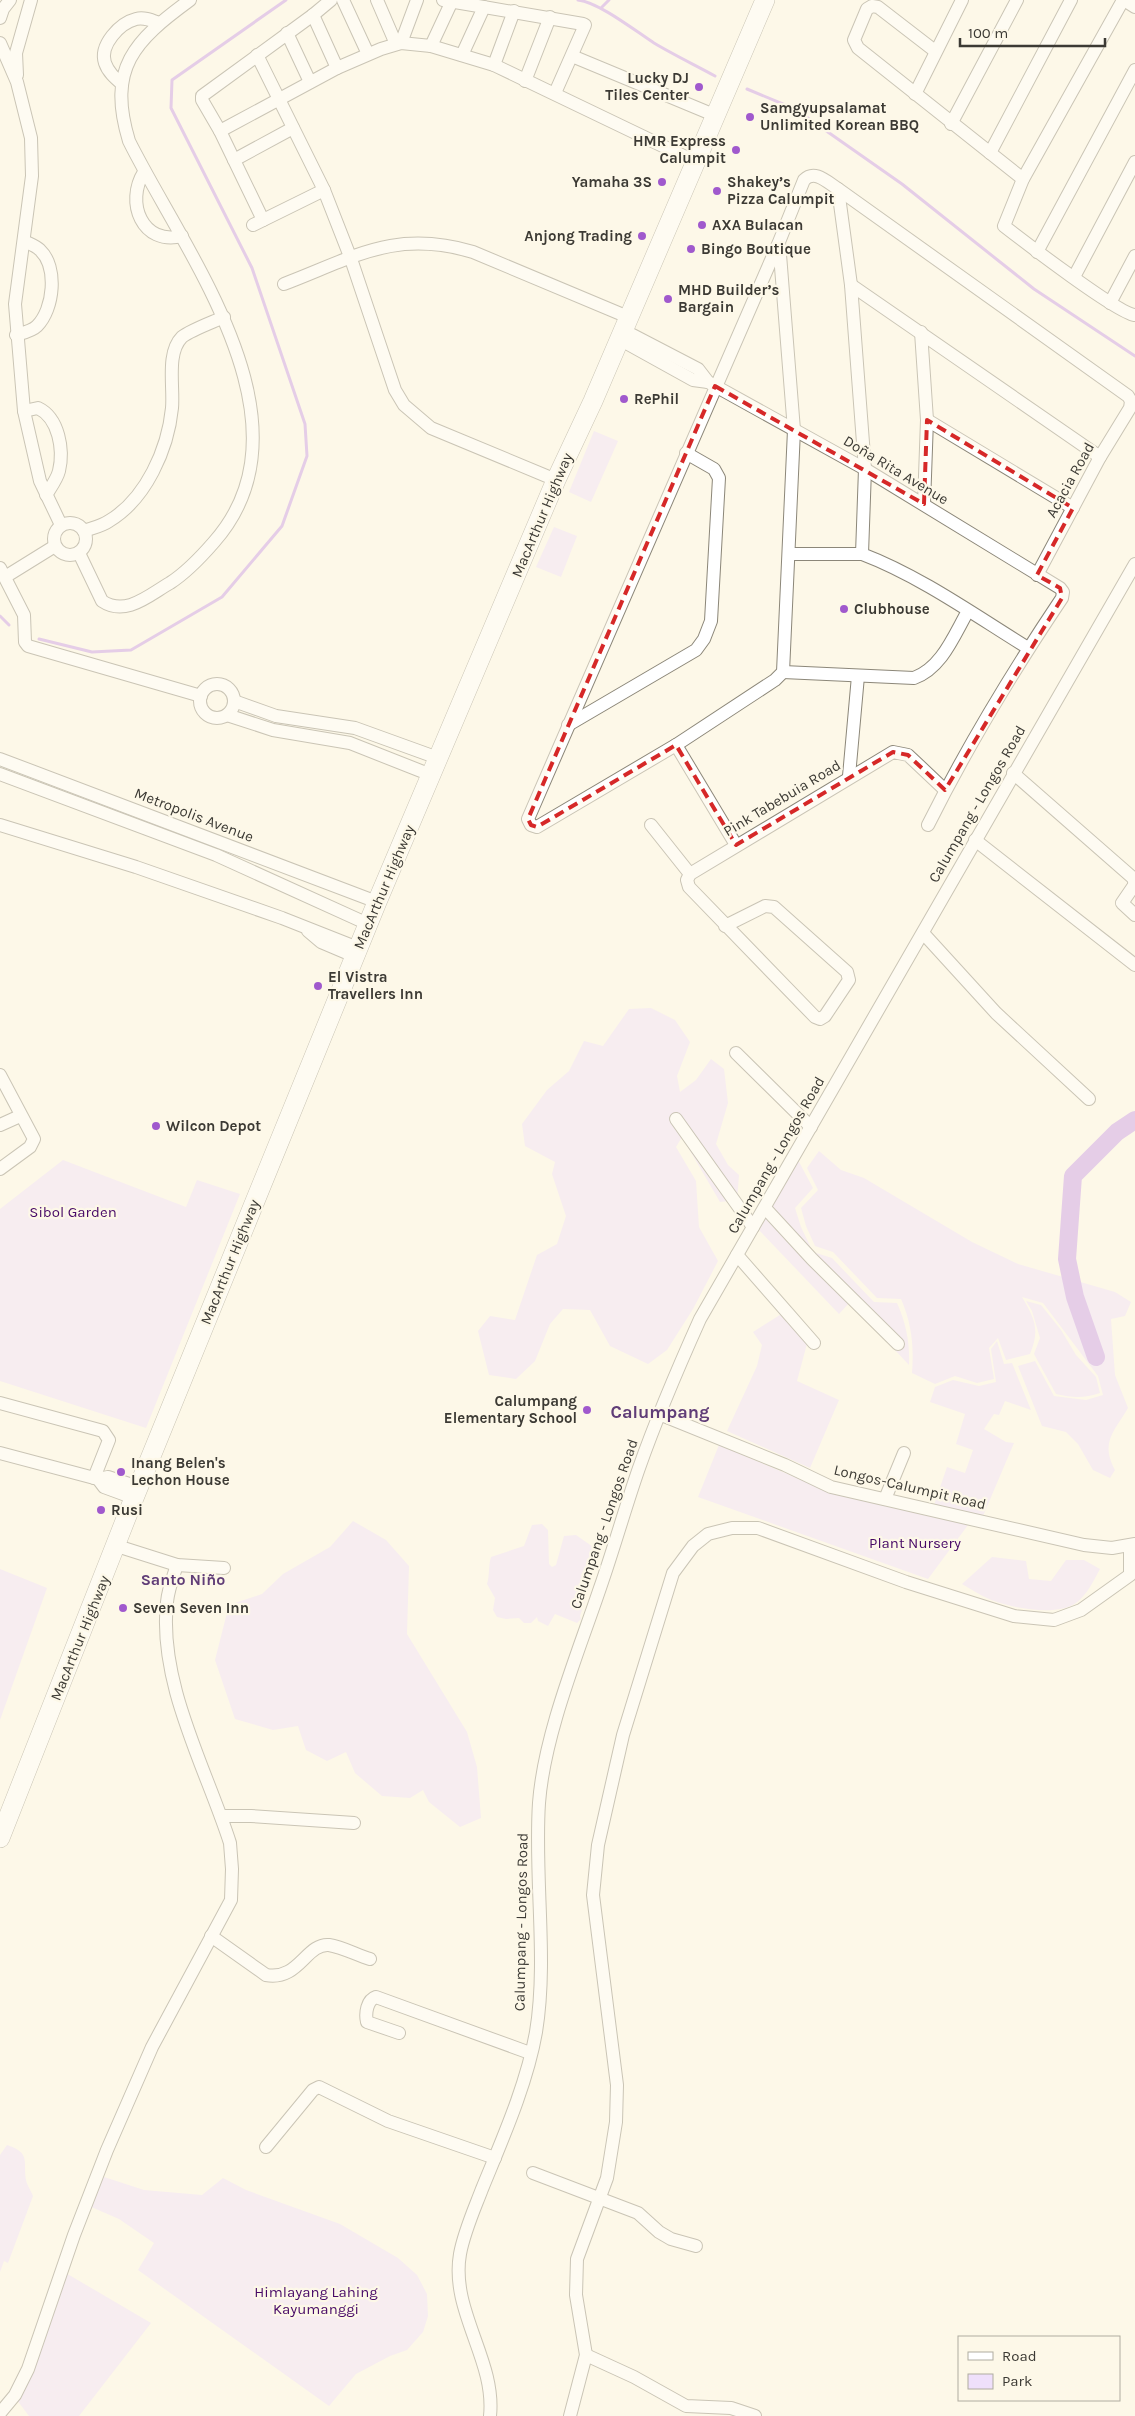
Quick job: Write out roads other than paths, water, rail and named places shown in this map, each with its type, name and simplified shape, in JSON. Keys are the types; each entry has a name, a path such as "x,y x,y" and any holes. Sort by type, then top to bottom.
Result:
{"highway":[{"name":"MacArthur Highway","path":"0,1838 117,1546 136,1493 356,952 556,480 765,0"}],"street":[{"path":"0,18 3,9 10,0"},
{"path":"17,82 16,53 31,0"},
{"path":"79,553 102,602 118,608 128,607 178,578 203,555 226,529 243,497 251,470 253,445 249,404 242,364 224,317 182,236 144,172 129,141 121,110 122,84 132,53 159,23 190,0"},
{"path":"324,190 258,223 234,160 220,130 202,100 202,96 331,0"},
{"path":"343,0 368,54"},
{"path":"377,0 398,44"},
{"path":"398,44 417,0"},
{"path":"431,46 448,0 584,24 555,93"},
{"path":"915,94 962,0"},
{"path":"951,124 1017,0"},
{"path":"990,153 1071,0"},
{"path":"1135,7 1123,0 1023,179 1004,226 1037,252 1110,303 1130,315 1135,315"},
{"path":"935,51 883,10 872,6 864,14 855,36 855,44 951,124 1023,179"},
{"path":"462,55 484,7"},
{"path":"494,65 514,11"},
{"path":"313,15 337,68"},
{"path":"524,80 550,17"},
{"path":"122,84 111,74 105,63 104,53 108,42 116,32 136,19 147,18 159,23"},
{"path":"287,33 310,82"},
{"path":"0,43 17,82 31,138 32,176 15,304 16,335 24,411 33,456 46,495 61,525"},
{"path":"220,130 278,98 368,54 398,44 431,46 494,65 694,161"},
{"path":"257,55 324,190 351,259 395,390 404,405 431,428 556,480"},
{"path":"572,56 714,115"},
{"path":"1037,252 1135,70"},
{"path":"234,160 293,128"},
{"path":"1074,277 1135,162"},
{"path":"144,172 135,192 136,204 144,224 162,238 170,239 182,236"},
{"path":"779,242 794,430 783,672 776,680 676,745 537,827 530,825 528,819 686,453 712,384 779,242 804,180 808,176 816,175 838,189 851,285 866,469 862,554"},
{"name":"Acacia Road","path":"838,189 1128,396 1131,401 1130,408 1100,457 1037,575"},
{"path":"16,335 38,325 48,307 51,295 50,271 47,258 40,250 24,241"},
{"name":"Doña Rita Avenue","path":"284,284 351,259 370,249 388,245 427,242 449,245 473,252 698,369 712,384 866,469 1060,588 1063,592 1062,598 1028,648"},
{"path":"1110,303 1135,256"},
{"path":"851,285 1100,457"},
{"path":"84,531 109,521 132,502 154,469 167,438 172,407 173,360 176,347 183,337 224,317"},
{"path":"921,332 927,420 924,504"},
{"path":"24,411 38,408 46,412 59,438 60,470 46,495"},
{"path":"927,420 1073,508"},
{"path":"568,725 696,650 708,631 711,621 719,478 714,470 686,453"},
{"path":"74,523 84,531 86,544 79,553 74,555 62,554 55,546 54,535 61,525 74,523"},
{"path":"55,546 3,572 24,615 25,642 28,646 201,696"},
{"path":"789,554 862,554 880,561 1028,648 945,790 928,825"},
{"name":"Calumpang - Longos Road","path":"490,2416 489,2383 467,2321 460,2287 459,2256 465,2233 514,2107 536,2033 539,1990 539,1802 545,1765 568,1682 659,1414 700,1319 1135,564"},
{"path":"783,672 901,679 914,678 926,674 936,664 968,611"},
{"path":"849,776 858,676"},
{"path":"227,715 231,711 234,701 230,689 219,684 209,686 201,696 200,702 205,713 214,718 227,715 273,730 350,743 435,767"},
{"path":"234,701 276,716 355,728 435,767"},
{"path":"350,743 355,728"},
{"path":"676,745 736,845"},
{"name":"Pink Tabebuia Road","path":"690,874 849,776 893,752 908,755 945,790"},
{"name":"Metropolis Avenue","path":"0,760 377,902"},
{"path":"1013,773 1133,878 1135,884 1122,903 1135,915"},
{"name":"Metropolis Avenue","path":"0,774 216,855 368,924"},
{"path":"651,824 690,874 687,880 689,887 725,926 815,1018 825,1016 849,980 847,972 774,907 765,906 725,926"},
{"path":"0,825 136,866 302,926 356,952"},
{"path":"975,840 1135,965"},
{"path":"345,914 352,893"},
{"path":"923,933 960,970 996,1013 1089,1099"},
{"path":"736,1054 811,1127"},
{"path":"0,1169 33,1144 34,1139 1,1079"},
{"path":"0,1125 20,1116"},
{"path":"676,1119 753,1227"},
{"path":"765,1208 812,1259 898,1344"},
{"path":"737,1255 814,1343"},
{"path":"0,1403 103,1431 109,1440 96,1478"},
{"name":"Longos-Calumpit Road","path":"659,1414 786,1465 831,1487 1084,1546 1112,1548 1133,1545"},
{"path":"0,1453 96,1478 108,1477 136,1493"},
{"path":"885,1499 904,1453"},
{"path":"570,2416 586,2355 576,2295 578,2259 599,2197 608,2178 615,2132 617,2085 593,1895 598,1845 623,1735 673,1573 693,1546 708,1534 732,1528 758,1528 906,1582 1005,1614 1054,1620 1081,1610 1132,1573 1133,1545"},
{"path":"117,1546 177,1565 224,1568"},
{"path":"0,2413 15,2395 28,2369 74,2235 152,2047 231,1900 232,1856 221,1816 176,1694 169,1658 167,1599 177,1565"},
{"path":"221,1816 269,1817 354,1823"},
{"path":"211,1936 266,1975 287,1974 321,1946 329,1945 370,1959"},
{"path":"399,2033 367,2022 369,2002 372,1999 376,1997 530,2053"},
{"path":"266,2147 314,2090 319,2087 388,2121 495,2158"},
{"path":"533,2173 638,2213 659,2232 671,2239 696,2246"},
{"path":"586,2355 634,2377 686,2406 731,2408 755,2416"}],"waterway":[{"path":"39,639 92,652 131,650 222,597 282,526 307,456 305,424 252,268 171,108 172,80 286,0"},
{"path":"578,0 606,11 669,52 715,76"},
{"path":"602,7 609,0"},
{"path":"747,89 795,109 902,184 1034,289 1135,356"},
{"path":"0,616 9,625"},
{"path":"1096,1357 1075,1297 1067,1259 1073,1176 1117,1132 1135,1120"}],"place":[{"name":"Lucky DJ Tiles Center","path":"699,87"},
{"name":"Samgyupsalamat Unlimited Korean BBQ","path":"750,117"},
{"name":"HMR Express Calumpit","path":"736,150"},
{"name":"Yamaha 3S","path":"662,182"},
{"name":"Shakey’s Pizza Calumpit","path":"717,191"},
{"name":"AXA Bulacan","path":"702,225"},
{"name":"Anjong Trading","path":"642,236"},
{"name":"Bingo Boutique","path":"691,249"},
{"name":"MHD Builder’s Bargain","path":"668,299"},
{"name":"RePhil","path":"624,399"},
{"name":"Clubhouse","path":"844,609"},
{"name":"El Vistra Travellers Inn","path":"318,986"},
{"name":"Wilcon Depot","path":"156,1126"},
{"name":"Calumpang Elementary School","path":"587,1410"},
{"name":"Inang Belen's Lechon House","path":"121,1472"},
{"name":"Rusi","path":"101,1510"},
{"name":"Seven Seven Inn","path":"123,1608"}],"district":[{"name":"Calumpang","path":"660,1412"},
{"name":"Santo Niño","path":"183,1579"}],"park label":[{"name":"Sibol Garden","path":"73,1212"},
{"name":"Plant Nursery","path":"915,1543"},
{"name":"Himlayang Lahing Kayumanggi","path":"316,2300"}]}
